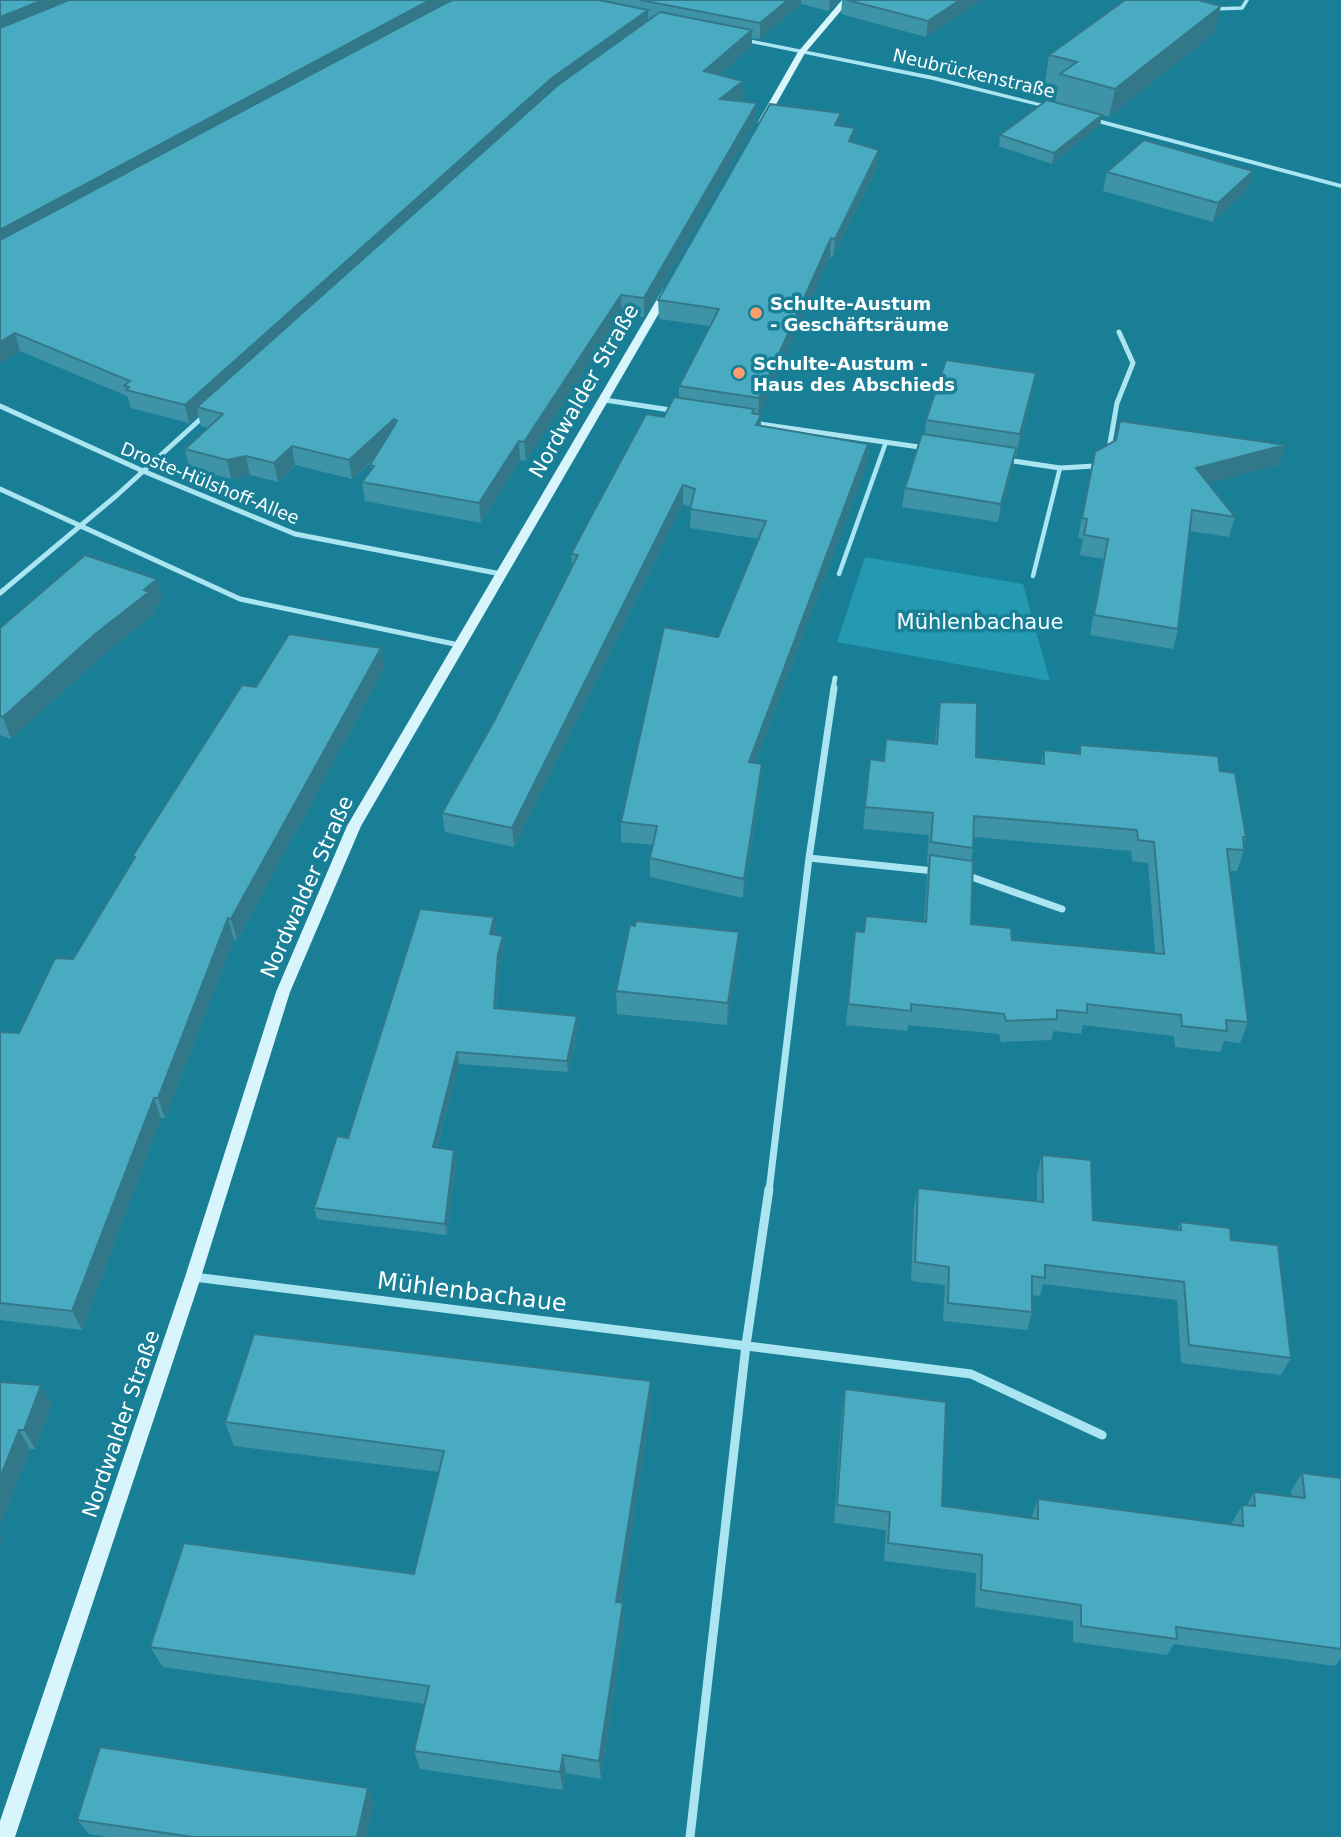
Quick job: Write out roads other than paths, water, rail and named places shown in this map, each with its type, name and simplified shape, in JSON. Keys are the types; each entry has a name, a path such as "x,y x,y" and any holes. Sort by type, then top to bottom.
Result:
{"main road":[{"path":"753,138 802,52 846,0"},
{"name":"Nordwalder Straße","path":"5,1837 193,1277 283,992 354,826 605,400 672,281"}],"street":[{"name":"Neubrückenstraße","path":"724,36 933,78 1030,101 1341,187"},
{"path":"993,458 1060,468 1094,466 1108,456 1117,403 1133,363 1119,332"},
{"path":"605,400 685,412"},
{"path":"0,593 215,406"},
{"name":"Droste-Hülshoff-Allee","path":"0,407 143,471 295,534 501,574"},
{"path":"752,422 940,450"},
{"path":"0,489 240,598 459,645"},
{"path":"690,1837 746,1345 776,1141 809,858 835,678"},
{"path":"809,858 948,872"},
{"path":"962,873 1062,909"},
{"name":"Mühlenbachaue","path":"193,1277 971,1374 1102,1435"}],"lane":[{"path":"1211,9 1242,8 1247,0"},
{"path":"839,573 886,442"},
{"path":"1033,576 1060,468"}],"place":[{"name":"Schulte-Austum - Geschäftsräume","path":"756,313"},
{"name":"Schulte-Austum - Haus des Abschieds","path":"739,373"}]}
